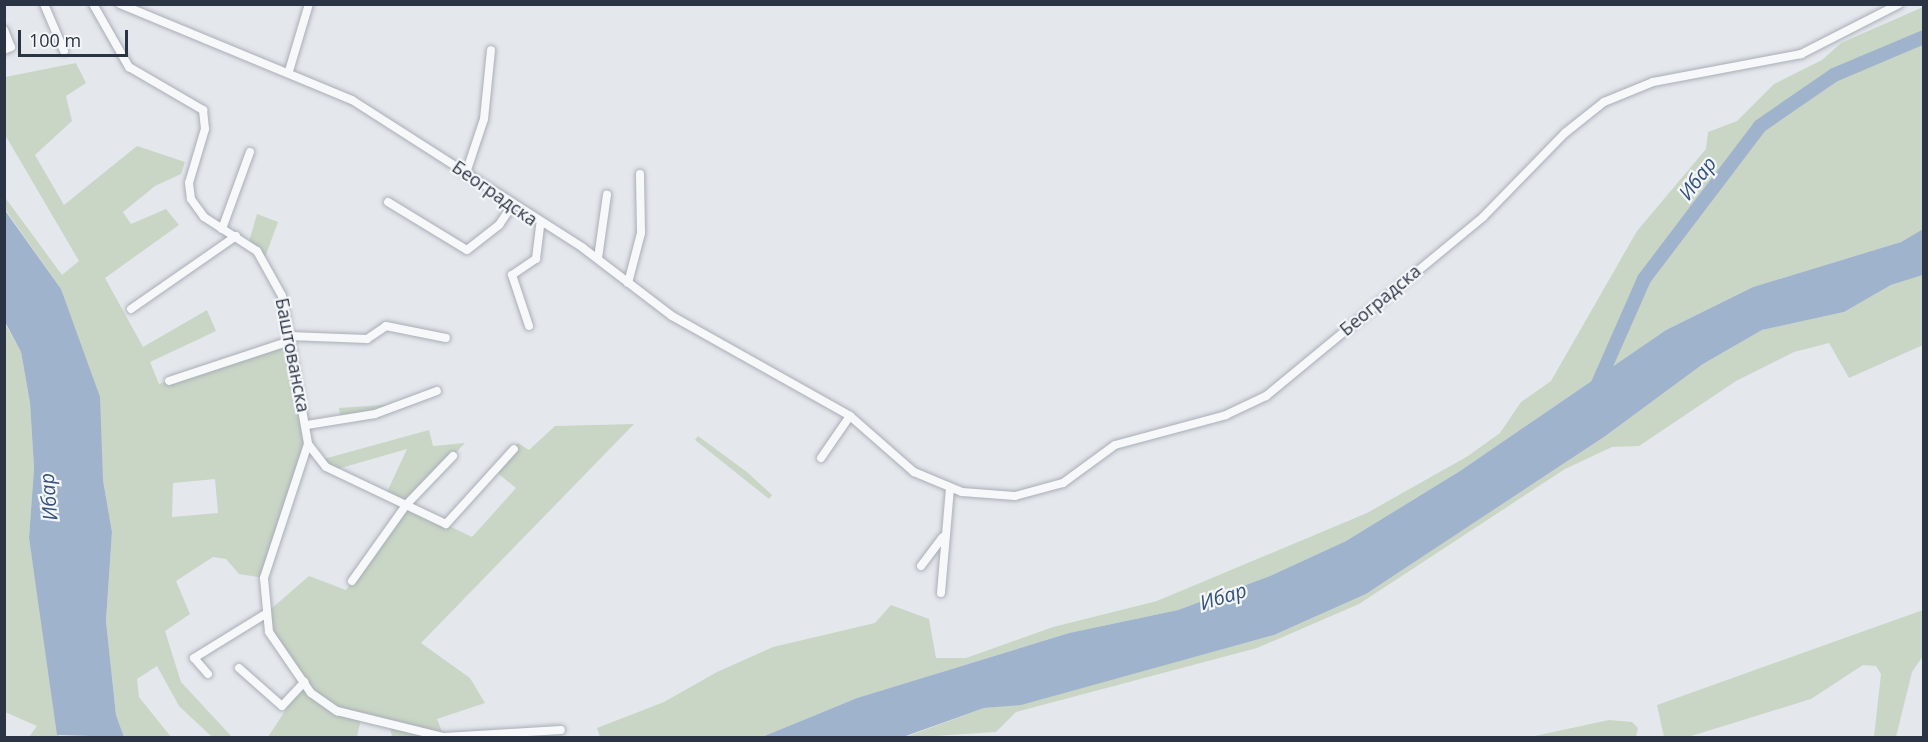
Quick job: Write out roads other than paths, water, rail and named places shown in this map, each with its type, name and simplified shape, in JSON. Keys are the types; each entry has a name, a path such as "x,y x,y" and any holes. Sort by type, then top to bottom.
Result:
{"street":[{"path":"44,4 64,51"},
{"name":"Баштованска","path":"93,4 129,67 203,110 206,129 189,195 200,213 236,236 270,267 289,339 307,425 308,444 264,578 264,615 269,632 304,682 337,711 417,733 444,737 561,730"},
{"name":"Београдска","path":"120,4 352,100 466,173 540,225 598,258 628,283 716,343 850,416 914,472 950,488 1027,494 1063,483 1114,445 1248,406 1483,217 1565,133 1604,102 1653,82 1801,54 1899,4"},
{"path":"289,72 309,4"},
{"path":"4,30 11,47 4,50"},
{"path":"466,173 484,119 492,50"},
{"path":"222,229 250,152"},
{"path":"628,283 641,233 640,174"},
{"path":"598,258 607,195"},
{"path":"388,202 467,250 499,225 512,206"},
{"path":"529,326 512,275 536,259 540,225"},
{"path":"130,309 236,236"},
{"path":"169,381 289,339 367,339 386,326 446,338"},
{"path":"307,425 375,414 437,391"},
{"path":"821,458 850,416"},
{"path":"308,444 326,466 449,524 514,449"},
{"path":"352,581 406,505 453,456"},
{"path":"941,593 943,537 950,488"},
{"path":"921,566 943,537"},
{"path":"208,674 194,658 264,615"},
{"path":"239,668 282,706 304,682"}],"water":[{"path":"4,209 61,289 100,397 103,480 112,532 106,621 116,715 124,737 57,735 29,538 34,468 30,403 21,352 5,322"},
{"path":"1923,229 1923,275 1891,285 1844,312 1762,330 1703,364 1604,437 1366,594 1274,635 1021,705 984,708 903,737 762,737 857,698 1069,633 1178,610 1270,576 1346,541 1460,471 1666,330 1753,287 1901,242"}],"waterway":[{"name":"Ибар","path":"1596,388 1644,279 1760,126 1834,75 1924,37"}]}
